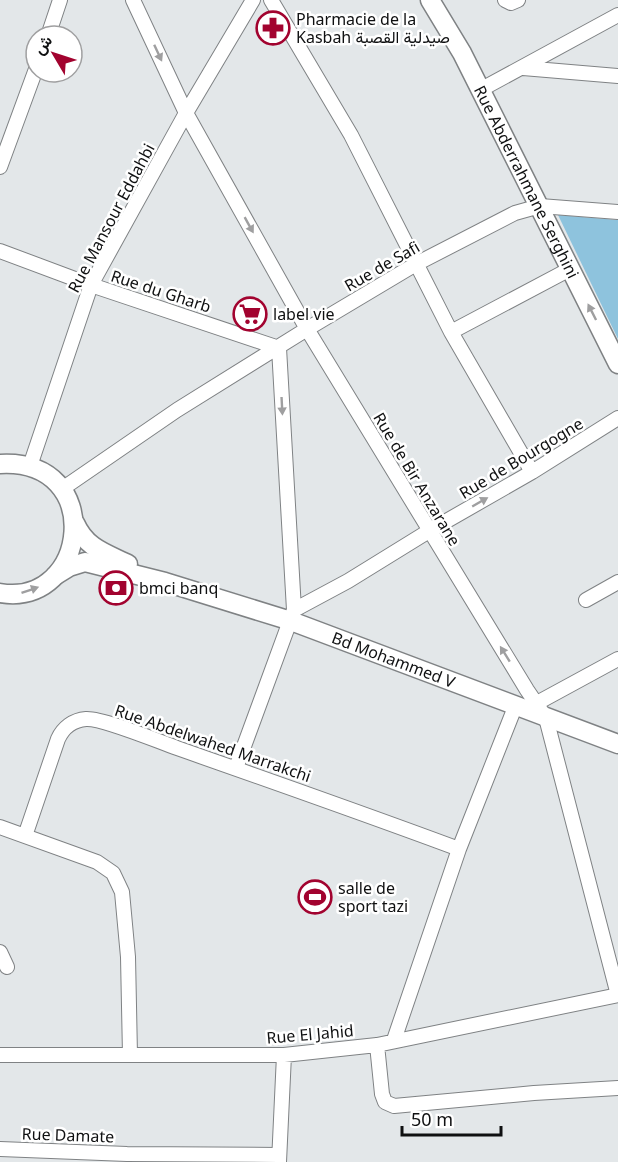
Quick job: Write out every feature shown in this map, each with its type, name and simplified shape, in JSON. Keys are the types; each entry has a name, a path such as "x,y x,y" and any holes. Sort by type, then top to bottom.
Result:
{"street":[{"path":"52,24 60,0"},
{"name":"Rue de Bir Anzarane","path":"133,0 186,113 306,330 542,711 618,995"},
{"name":"Rue Mansour Eddahbi","path":"30,466 92,285 186,113 253,0"},
{"path":"272,0 351,135 452,332 532,472"},
{"name":"Rue Abderrahmane Serghini","path":"430,0 462,53 618,364"},
{"path":"505,0 511,3 518,0"},
{"path":"480,90 618,15"},
{"path":"523,68 618,76"},
{"path":"0,167 30,84"},
{"name":"Rue de Safi","path":"62,489 177,410 306,330 416,264 515,213 540,206 618,212"},
{"name":"Rue du Gharb","path":"0,251 92,285 279,348"},
{"path":"452,332 570,269"},
{"path":"236,768 293,616 279,348"},
{"name":"Rue de Bourgogne","path":"293,616 429,531 532,472 618,418"},
{"path":"0,464 14,463 30,466 48,475 62,489 71,505 75,523 74,542 67,560 56,575"},
{"name":"Bd Mohammed V","path":"75,523 81,536 91,545 165,582"},
{"name":"Bd Mohammed V","path":"0,594 23,593 85,562 293,616 515,707 542,711 618,744"},
{"path":"586,600 618,582"},
{"path":"542,711 618,659"},
{"path":"394,1040 459,849 515,707"},
{"name":"Rue Abdelwahed Marrakchi","path":"25,836 61,734 66,727 84,719 114,726 236,768 459,849"},
{"path":"0,827 97,862 116,878 122,892 128,957 130,1055"},
{"path":"0,952 7,967"},
{"name":"Rue El Jahid","path":"0,1055 284,1055 377,1045 618,995"},
{"path":"377,1045 382,1094 386,1102 394,1106 618,1088"},
{"path":"279,1159 284,1055"},
{"name":"Rue Damate","path":"0,1149 127,1158 279,1159"}],"shaded area":[{"path":"558,215 618,220 618,339"}],"place":[{"name":"Pharmacie de la Kasbah صيدلية القصبة","path":"273,28"},
{"name":"label vie","path":"250,314"},
{"name":"bmci banq","path":"116,588"},
{"name":"salle de sport tazi","path":"315,897"}]}
